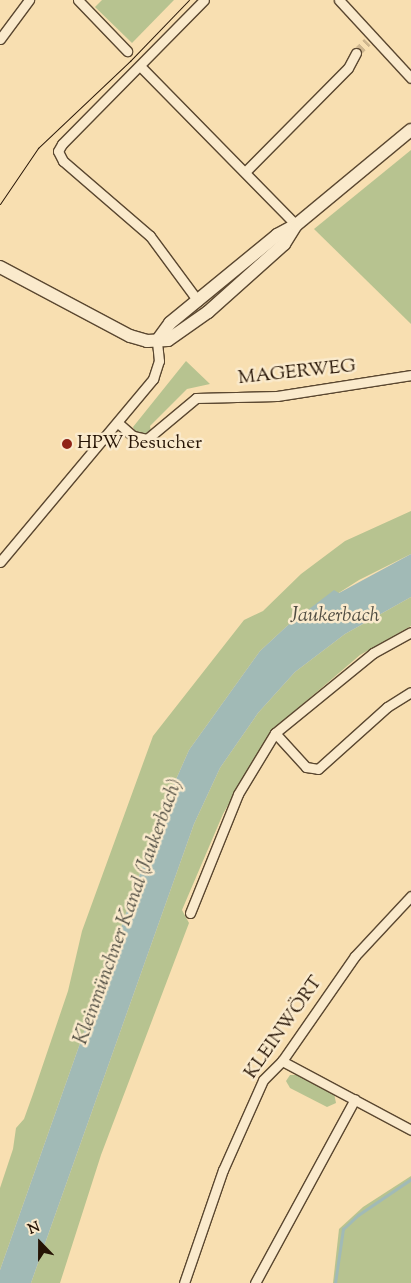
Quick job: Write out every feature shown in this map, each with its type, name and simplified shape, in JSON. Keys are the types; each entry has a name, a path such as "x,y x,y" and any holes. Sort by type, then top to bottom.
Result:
{"main road":[{"path":"157,341 170,323 277,235 296,225 411,130"},
{"path":"0,267 130,336 157,341 179,335 208,312 284,244 296,225"}],"street":[{"path":"0,39 29,0"},
{"path":"78,0 127,51"},
{"path":"198,301 150,236 63,161 58,151 62,144 204,0"},
{"path":"339,0 370,39 411,78"},
{"path":"245,172 348,68 350,60 356,53"},
{"path":"140,66 296,225"},
{"path":"0,562 118,423 155,374 160,361 157,341"},
{"name":"MAGERWEG","path":"118,423 134,436 147,439 196,398 290,394 411,375"},
{"path":"190,913 238,794 275,733 373,653 411,632"},
{"path":"275,733 306,767 318,769 386,707 411,692"},
{"name":"KLEINWÖRT","path":"184,1283 205,1216 263,1080 282,1061 355,956 411,896"},
{"path":"282,1061 411,1130"},
{"path":"255,1283 356,1099"}],"green space":[{"path":"102,0 174,0 132,43 95,7"},
{"path":"411,150 411,324 314,229"},
{"path":"186,361 210,384 187,389 150,426 151,431 144,434 135,432 133,427"},
{"path":"411,511 411,554 359,580 287,626 260,651 189,750 162,811 0,1270 0,1188 13,1149 16,1128 24,1119 33,1094 68,991 82,931 153,736 244,620 263,611 301,574 345,541"},
{"path":"411,597 411,626 360,655 270,732 223,814 182,910 189,923 101,1155 60,1283 31,1283 194,824 220,768 258,713 295,672 345,634"},
{"path":"290,1075 297,1075 334,1093 336,1103 327,1107 290,1088 286,1081"},
{"path":"411,1176 411,1283 333,1283 339,1229 363,1207"}],"water":[{"name":"Jaukerbach","path":"411,554 411,597 345,634 295,672 258,713 220,768 194,824 31,1283 0,1283 0,1270 162,811 189,750 260,651 287,626 334,590 339,593"}],"waterway":[{"path":"335,1283 343,1229 358,1215 411,1179"}],"tunnel":[{"path":"356,53 367,42"}],"tram line":[{"path":"0,204 38,148 130,61 189,0"}],"place":[{"name":"HPW Besucher","path":"67,444"}],"water label":[{"name":"Kleinmünchner Kanal (Jaukerbach)","path":"129,912"}]}
